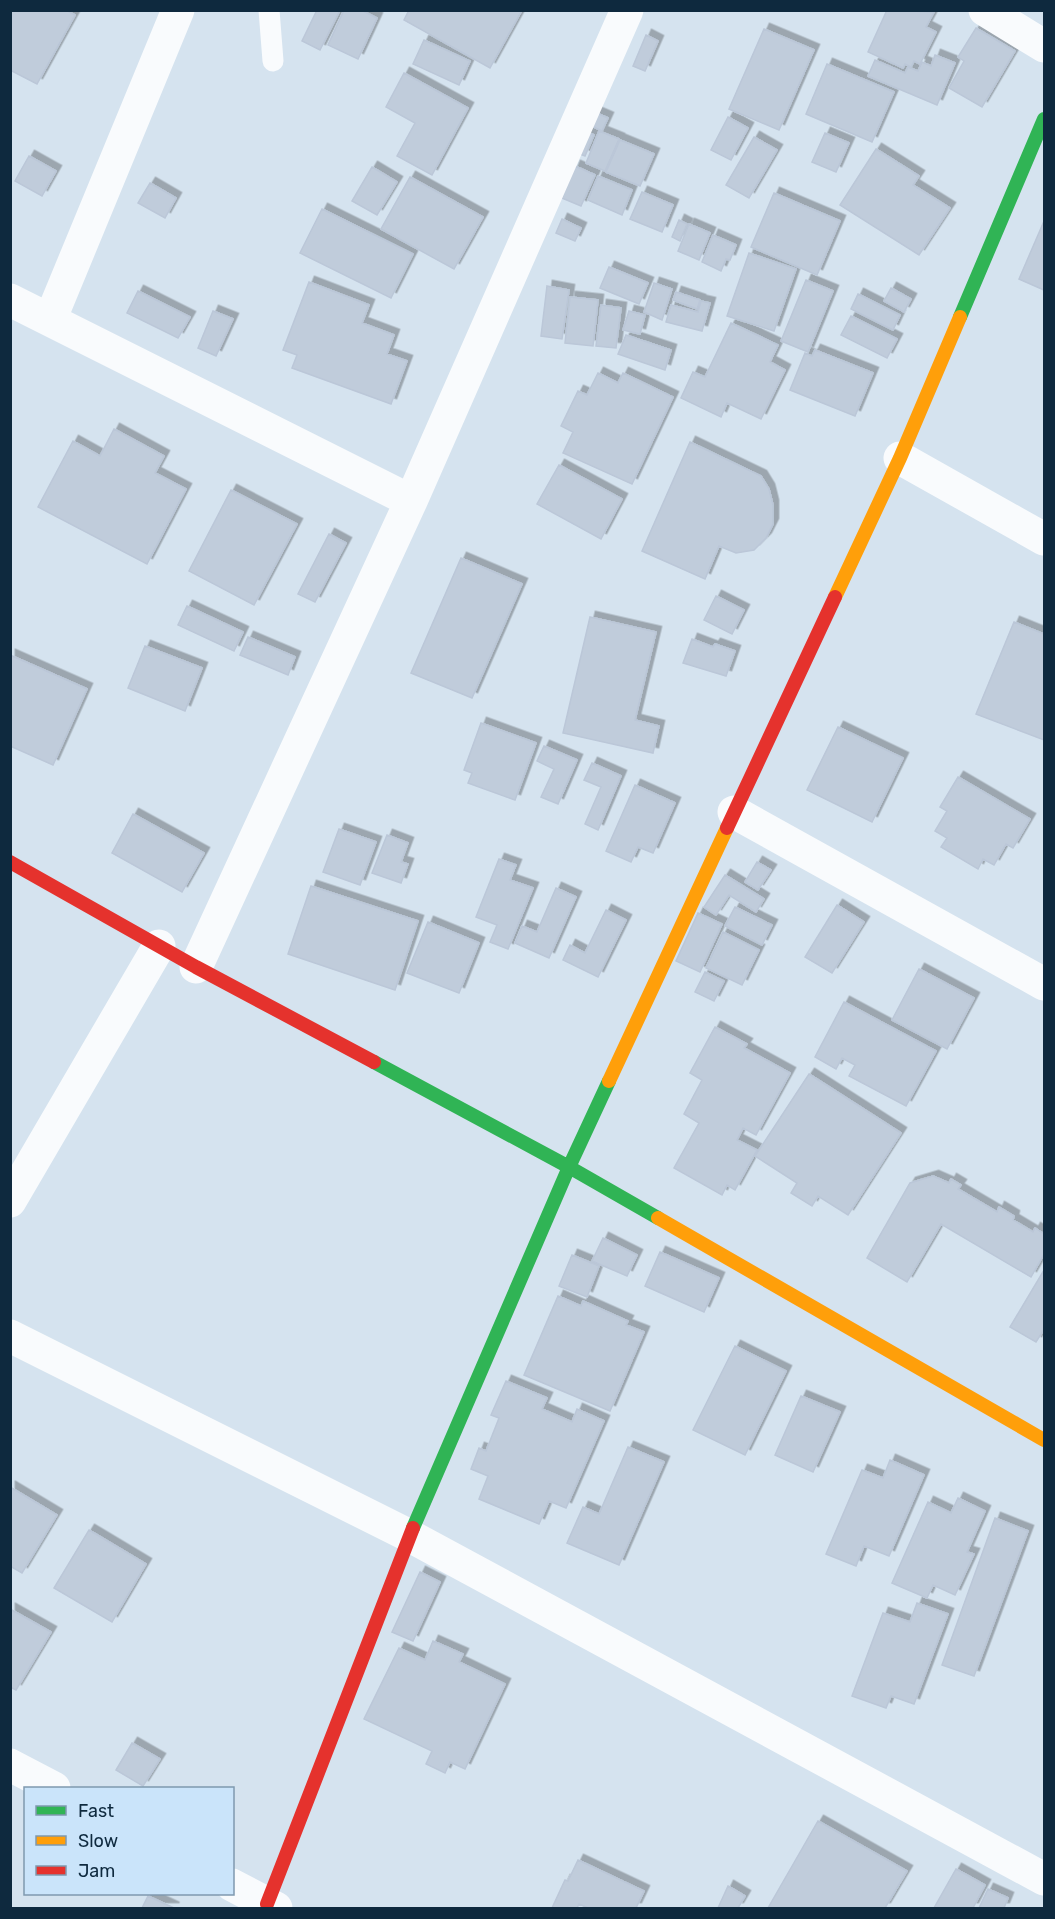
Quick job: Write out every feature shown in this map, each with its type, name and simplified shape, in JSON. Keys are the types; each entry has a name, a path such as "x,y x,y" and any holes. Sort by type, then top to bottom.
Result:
{"street":[{"path":"50,320 178,10"},
{"path":"196,967 411,501 627,10"},
{"path":"985,10 1044,46"},
{"path":"234,1886 272,1906 410,1536 569,1167 900,458 1044,119"},
{"path":"10,300 411,501"},
{"path":"900,458 1044,539"},
{"path":"734,812 1044,984"},
{"path":"10,862 196,967 569,1167 1044,1440"},
{"path":"10,1201 159,946"},
{"path":"10,1336 410,1536 1044,1879"},
{"path":"10,1765 52,1787"}],"lane":[{"path":"269,10 273,61"}],"building":[{"path":"10,10 66,10 75,15 37,84 10,70"},
{"path":"317,10 340,10 320,50 302,41"},
{"path":"344,10 361,10 377,18 358,59 328,45"},
{"path":"409,10 522,10 490,68 404,20"},
{"path":"887,10 934,12 926,27 936,32 920,64 914,61 911,67 905,64 903,68 868,52"},
{"path":"976,28 1015,51 982,107 949,88 964,61 958,57"},
{"path":"764,29 814,50 779,130 729,109"},
{"path":"646,35 658,41 645,71 633,66"},
{"path":"424,40 470,61 459,85 413,64"},
{"path":"935,55 955,63 937,105 868,76 875,60 905,73 908,67 918,71 922,62 931,66"},
{"path":"827,64 894,92 872,142 806,114"},
{"path":"404,73 468,108 432,175 397,156 415,123 386,107"},
{"path":"587,109 608,118 602,131 581,121"},
{"path":"728,117 748,128 731,160 711,150"},
{"path":"584,131 594,135 585,156 575,152"},
{"path":"599,131 619,139 605,171 586,163"},
{"path":"825,133 849,143 836,172 812,162"},
{"path":"754,137 777,150 749,198 726,185"},
{"path":"620,140 654,154 640,186 606,172"},
{"path":"876,149 919,176 913,185 950,208 919,255 840,205"},
{"path":"29,156 56,171 42,196 15,181"},
{"path":"575,166 595,175 581,206 562,198"},
{"path":"372,167 397,182 377,215 352,201"},
{"path":"598,176 632,190 622,215 588,200"},
{"path":"410,177 483,217 454,269 381,229"},
{"path":"150,183 176,198 165,218 138,203"},
{"path":"642,192 673,205 662,232 630,219"},
{"path":"774,193 840,221 817,275 751,247"},
{"path":"322,209 413,254 391,298 300,253"},
{"path":"562,219 581,228 575,241 556,233"},
{"path":"679,220 687,224 680,241 672,237"},
{"path":"1044,221 1044,290 1019,279"},
{"path":"689,224 710,233 699,260 678,251"},
{"path":"713,235 736,245 730,260 726,259 721,271 702,262"},
{"path":"749,253 796,269 774,331 727,316"},
{"path":"609,267 648,283 639,304 600,288"},
{"path":"806,280 833,291 808,352 781,341"},
{"path":"309,282 369,305 362,323 394,335 387,354 407,361 391,404 292,368 297,355 283,350"},
{"path":"654,283 672,289 662,320 644,312"},
{"path":"547,286 569,290 562,339 541,336"},
{"path":"891,288 911,299 904,312 884,301"},
{"path":"138,291 190,317 178,338 127,313"},
{"path":"676,292 700,300 697,309 673,300"},
{"path":"858,294 900,315 893,330 851,309"},
{"path":"570,297 598,300 593,346 565,343"},
{"path":"701,301 710,303 702,331 666,322 671,305 698,312"},
{"path":"601,305 621,308 616,348 596,346"},
{"path":"213,311 233,319 216,356 198,348"},
{"path":"629,311 645,315 640,334 623,330"},
{"path":"851,316 897,339 887,358 841,335"},
{"path":"731,323 778,345 770,362 785,370 761,419 727,403 721,417 681,398 693,372 705,377"},
{"path":"626,335 671,350 665,370 618,354"},
{"path":"815,350 873,373 855,416 790,390 805,353 812,356"},
{"path":"598,373 618,383 623,373 673,397 632,484 563,453 573,432 561,426 578,391 587,395"},
{"path":"114,429 164,456 155,473 186,489 147,564 38,507 73,441 100,456"},
{"path":"690,442 761,476 769,489 773,505 773,524 766,538 754,550 736,553 719,546 705,579 642,551"},
{"path":"559,465 622,499 601,539 537,504"},
{"path":"231,490 297,524 254,605 189,571"},
{"path":"329,534 346,543 315,602 298,594"},
{"path":"461,558 522,584 472,698 411,673"},
{"path":"716,596 744,610 732,634 704,620"},
{"path":"187,606 243,632 234,651 178,625"},
{"path":"590,617 656,632 635,720 659,726 653,753 563,733"},
{"path":"1014,622 1044,634 1044,740 976,714"},
{"path":"248,637 295,657 288,675 240,655"},
{"path":"692,639 713,647 715,644 735,651 726,676 683,663"},
{"path":"145,646 202,668 185,711 128,688"},
{"path":"10,655 87,689 53,765 10,746"},
{"path":"481,723 536,743 515,800 468,783 472,773 464,770"},
{"path":"838,727 903,758 872,822 807,790"},
{"path":"544,746 577,760 558,804 541,797 554,769 537,761"},
{"path":"592,763 621,776 598,830 585,824 601,787 584,780"},
{"path":"958,777 1030,819 1013,848 1006,844 994,865 983,859 978,869 941,847 947,838 935,831 947,811 940,807"},
{"path":"635,785 675,803 653,853 638,847 631,862 606,851"},
{"path":"133,814 204,853 182,892 112,853"},
{"path":"339,829 376,842 360,885 323,872"},
{"path":"387,835 408,843 401,862 408,864 401,883 372,873"},
{"path":"499,859 516,865 510,880 533,888 508,949 490,942 497,925 476,917"},
{"path":"757,862 771,870 758,890 745,882"},
{"path":"725,875 764,899 756,912 729,895 716,915 704,907"},
{"path":"311,886 418,921 395,990 288,954"},
{"path":"556,888 576,897 549,958 515,943 522,926 537,932"},
{"path":"837,905 864,922 832,973 805,957"},
{"path":"735,907 772,925 762,945 725,926"},
{"path":"606,910 626,920 598,977 563,960 570,945 585,953"},
{"path":"698,913 722,924 700,972 676,961"},
{"path":"428,922 479,943 459,993 407,973"},
{"path":"723,932 759,950 742,985 706,968"},
{"path":"919,969 974,998 947,1049 892,1020"},
{"path":"705,972 724,981 714,1001 695,992"},
{"path":"844,1002 936,1051 906,1106 849,1076 855,1065 842,1058 836,1069 815,1057"},
{"path":"715,1027 747,1044 744,1048 790,1073 756,1135 743,1128 737,1140 757,1150 735,1190 727,1185 722,1195 674,1168 699,1123 684,1114 702,1080 690,1073"},
{"path":"809,1074 901,1133 848,1215 818,1196 812,1206 791,1193 797,1183 755,1156"},
{"path":"933,1176 949,1183 951,1179 961,1185 958,1189 997,1212 999,1207 1014,1216 1013,1220 1033,1232 1035,1228 1044,1234 1044,1254 1031,1277 941,1224 907,1282 867,1258 910,1183"},
{"path":"603,1238 637,1255 627,1276 592,1261"},
{"path":"660,1252 719,1278 704,1312 645,1286"},
{"path":"572,1255 599,1266 587,1297 559,1286"},
{"path":"1044,1270 1044,1332 1036,1342 1010,1327"},
{"path":"558,1296 581,1306 583,1301 628,1321 626,1325 644,1332 610,1411 524,1375"},
{"path":"735,1346 786,1371 745,1455 693,1430"},
{"path":"506,1381 547,1398 542,1409 572,1422 577,1409 604,1421 566,1508 549,1501 539,1524 479,1499 488,1476 471,1469 479,1448 486,1451 499,1418 491,1415"},
{"path":"801,1396 840,1412 813,1472 775,1455"},
{"path":"628,1447 664,1462 619,1565 567,1543 583,1507 599,1514"},
{"path":"890,1460 924,1475 889,1556 864,1546 856,1566 826,1554 862,1470 883,1478"},
{"path":"10,1487 57,1515 22,1573 10,1566"},
{"path":"958,1498 985,1511 967,1552 974,1554 955,1595 933,1585 927,1598 892,1583 928,1502 951,1513"},
{"path":"995,1518 1028,1531 974,1676 942,1665"},
{"path":"89,1530 146,1564 112,1622 54,1588"},
{"path":"420,1572 440,1582 413,1641 392,1632"},
{"path":"917,1603 948,1614 914,1704 891,1696 886,1708 852,1696 883,1613 910,1622"},
{"path":"10,1609 51,1632 16,1690 10,1687"},
{"path":"433,1641 463,1654 459,1662 505,1684 465,1769 450,1762 445,1773 426,1764 432,1751 364,1719 399,1648 425,1660"},
{"path":"132,1743 160,1759 143,1786 116,1770"},
{"path":"818,1821 907,1871 885,1908 768,1908"},
{"path":"578,1860 644,1891 636,1908 588,1908 579,1904 577,1908 552,1908 565,1880 568,1881"},
{"path":"956,1869 985,1885 973,1908 934,1908"},
{"path":"728,1886 745,1896 738,1908 718,1908"},
{"path":"988,1889 1008,1898 1004,1908 979,1908"},
{"path":"148,1896 174,1908 142,1908"}],"traffic: fast":[{"path":"960,317 1044,119"},
{"path":"374,1062 569,1167 658,1218"},
{"path":"413,1528 569,1167 609,1081"}],"traffic: slow":[{"path":"835,597 900,458 960,317"},
{"path":"609,1081 727,828"},
{"path":"658,1218 1044,1440"}],"traffic: jam":[{"path":"727,828 835,597"},
{"path":"10,862 196,967 374,1062"},
{"path":"267,1904 413,1528"}]}
